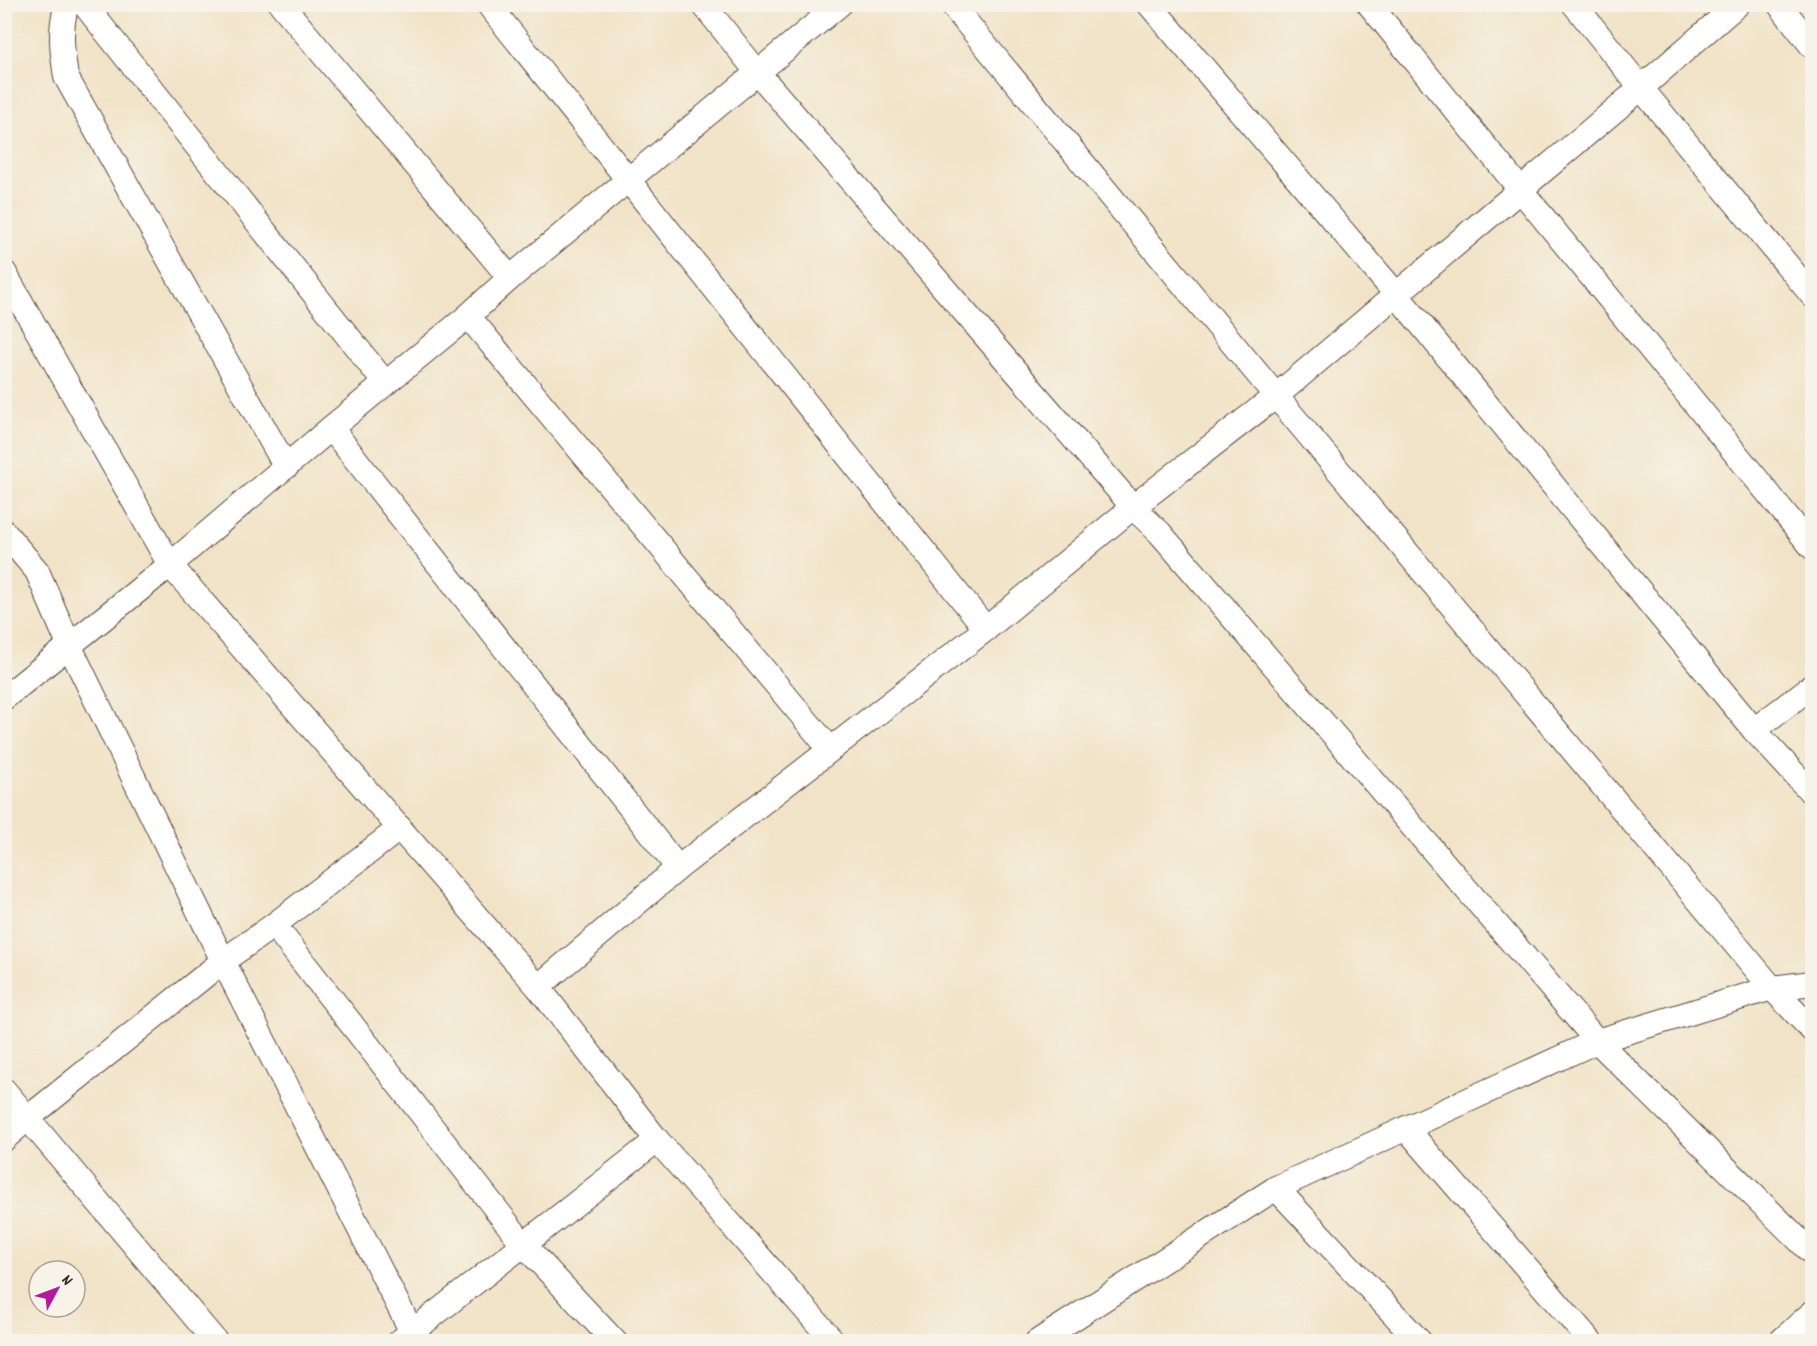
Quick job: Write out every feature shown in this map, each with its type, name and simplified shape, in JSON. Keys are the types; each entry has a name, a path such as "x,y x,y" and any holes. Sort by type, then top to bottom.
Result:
{"street":[{"path":"67,4 62,19 61,42 66,77 286,467"},
{"path":"84,4 385,383"},
{"path":"281,4 510,278"},
{"path":"489,4 986,629"},
{"path":"702,4 758,73 1133,507 1160,533 1597,1041 1812,1252"},
{"path":"4,698 170,565 628,179 840,4"},
{"path":"951,4 1276,396 1773,988 1812,1030"},
{"path":"1149,4 1396,294 1754,730 1812,793"},
{"path":"1369,4 1812,547"},
{"path":"1574,4 1812,295"},
{"path":"538,987 678,868 986,629 1133,507 1276,396 1738,4"},
{"path":"1779,4 1812,46"},
{"path":"4,272 170,565 538,987 657,1140 834,1341"},
{"path":"468,316 830,749"},
{"path":"331,428 678,868"},
{"path":"4,531 37,571 69,645 409,1339 657,1140"},
{"path":"1754,730 1812,686"},
{"path":"4,1139 223,961 274,925 400,828"},
{"path":"274,925 524,1245 615,1341"},
{"path":"1042,1340 1276,1188 1597,1041 1773,988 1812,982"},
{"path":"4,1090 216,1341"},
{"path":"1406,1128 1591,1341"},
{"path":"1276,1188 1420,1341"},
{"path":"1780,1341 1812,1313"}]}
